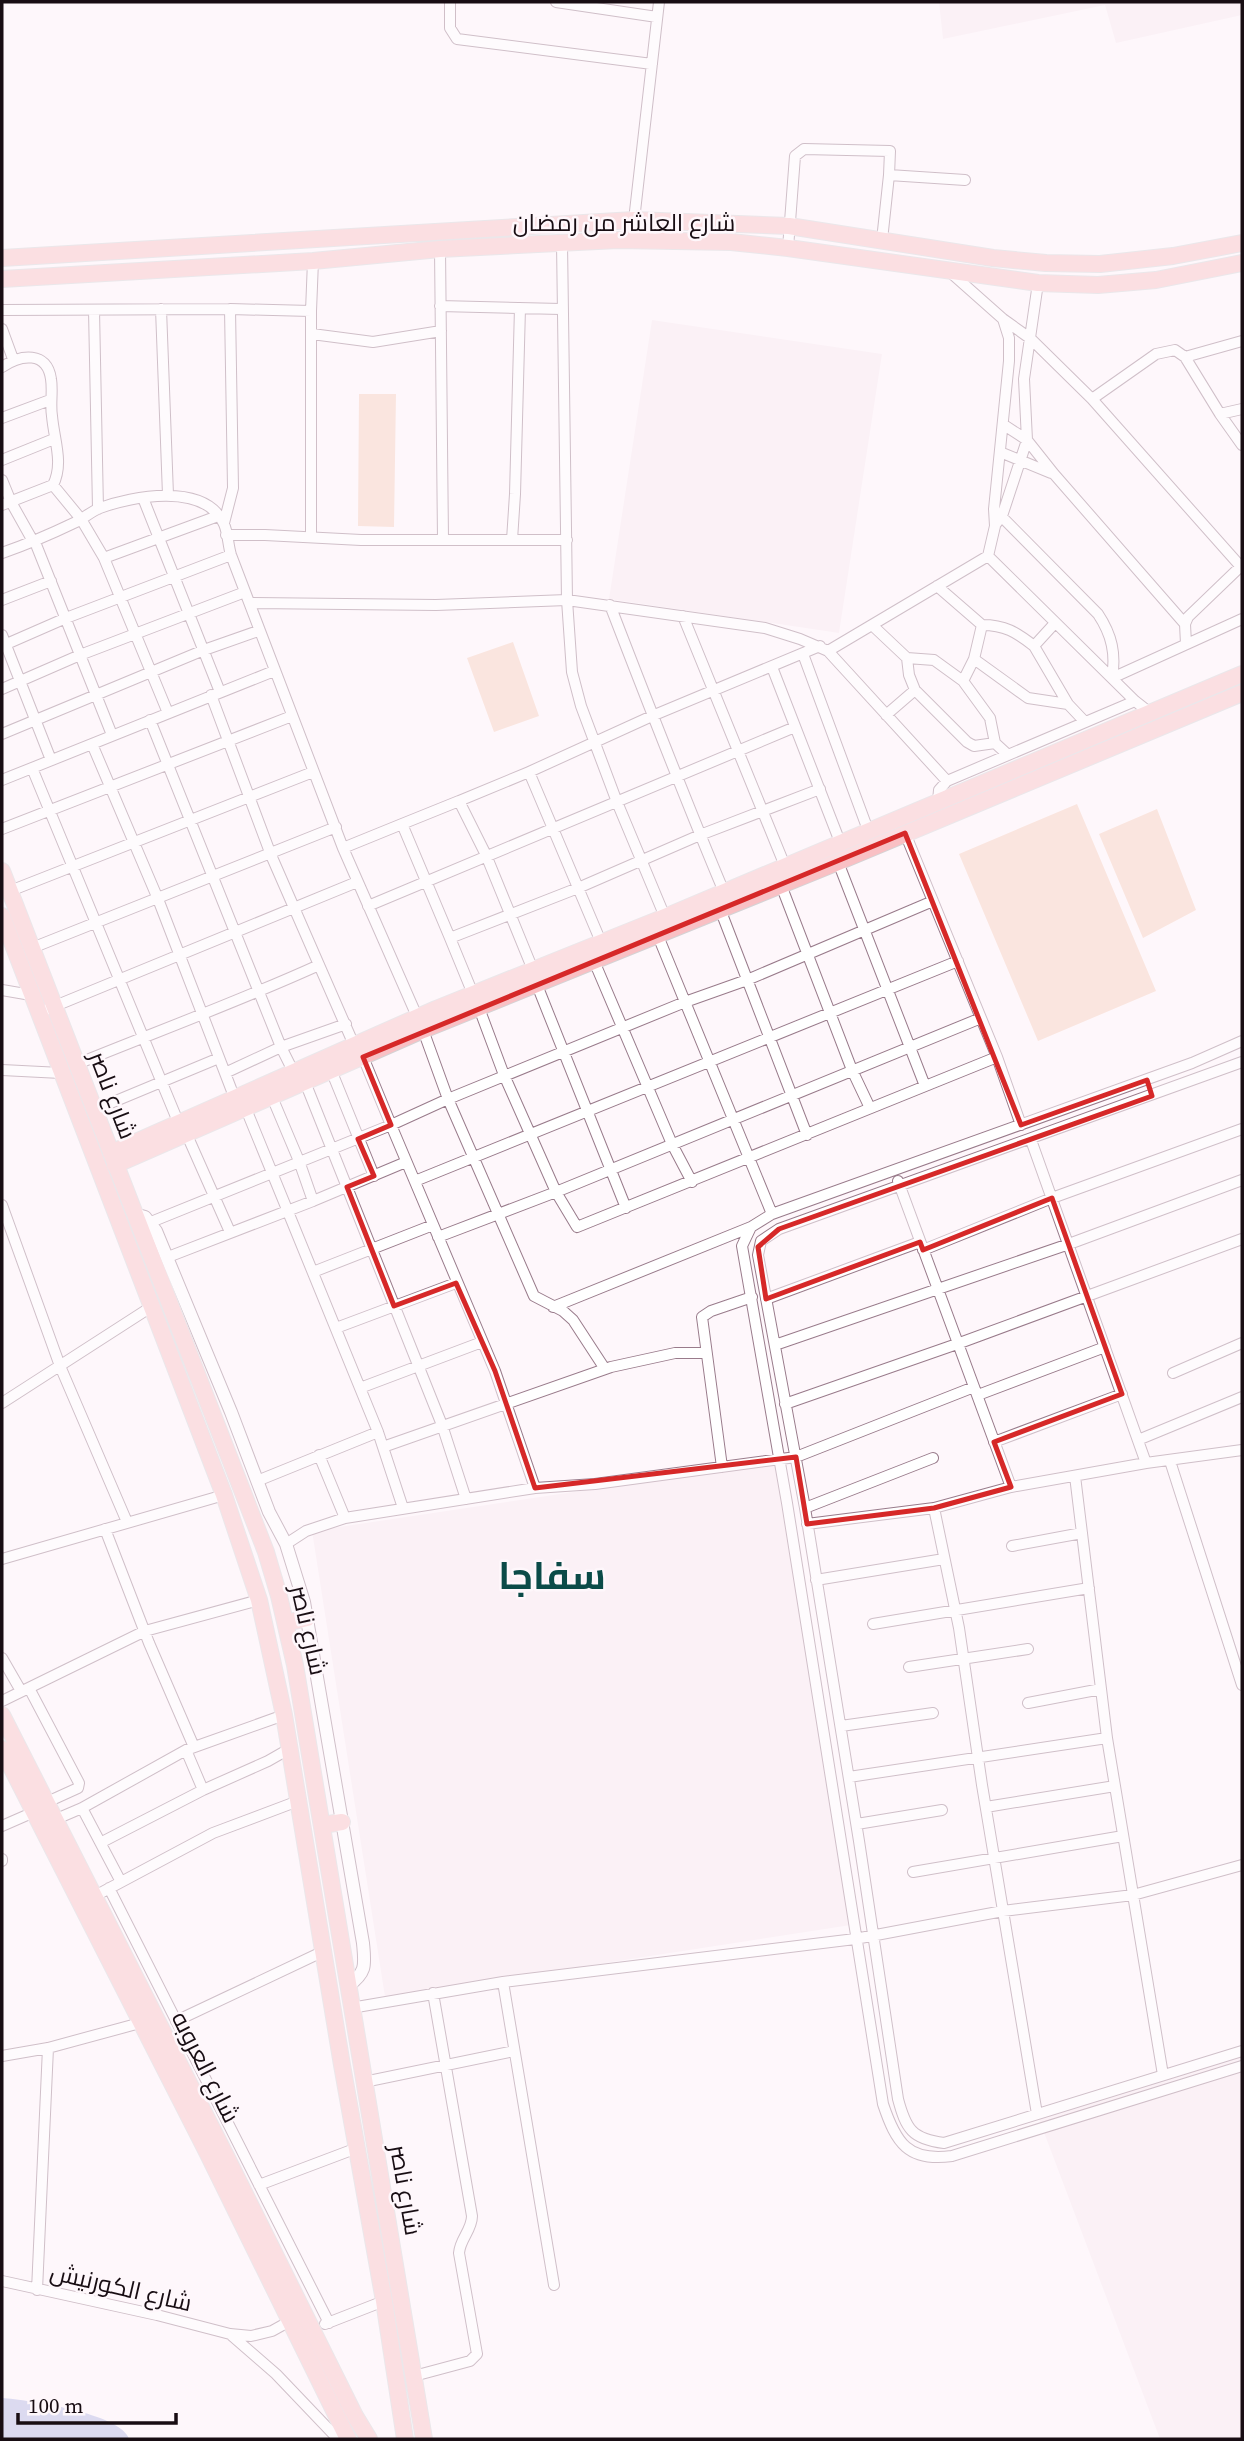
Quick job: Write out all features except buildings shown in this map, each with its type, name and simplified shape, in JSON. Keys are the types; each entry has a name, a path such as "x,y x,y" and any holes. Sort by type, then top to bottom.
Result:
{"main road":[{"name":"شارع العاشر من رمضان","path":"2,258 634,220 789,226 993,258 1046,263 1100,264 1173,256 1242,243"},
{"name":"شارع العاشر من رمضان","path":"2,279 313,261 440,248 675,240 788,248 1038,283 1098,285 1156,280 1242,263"},
{"path":"233,264 234,244"},
{"path":"535,978 601,942 1242,674"},
{"path":"113,1159 420,1024 535,978 594,961 658,936 1242,694"},
{"name":"شارع ناصر","path":"2,871 7,906 31,995 224,1495 259,1600 284,1715 405,2439"},
{"name":"شارع ناصر","path":"7,906 32,948 55,1007 266,1552 286,1623 424,2439"},
{"path":"240,1104 272,1097 299,1077 331,1070 358,1051"},
{"path":"70,1097 87,1091"},
{"path":"206,1399 197,1400 192,1413 205,1421 212,1415"},
{"path":"286,1623 307,1618"},
{"name":"شارع العروبه","path":"2,1716 40,1807 140,2023 195,2113 276,2259 369,2439"},
{"name":"شارع العروبه","path":"3,1752 40,1807 54,1820 93,1897 290,2321 348,2439"},
{"path":"321,1825 342,1822"},
{"path":"351,2119 370,2116"},
{"path":"276,2259 292,2250"}],"street":[{"path":"450,2 450,28 457,39 652,64"},
{"path":"556,2 657,17"},
{"path":"634,220 659,2"},
{"path":"788,248 795,156 800,150 887,150 890,153 890,176 882,240"},
{"path":"890,176 965,180"},
{"path":"562,243 567,600 573,680 617,802 665,916"},
{"path":"440,248 443,540"},
{"path":"311,537 313,261"},
{"path":"949,271 1003,319 1031,339 1091,399 1242,567 1194,610 1185,624 1186,644"},
{"path":"343,848 529,772 652,716 803,654 824,649 872,625 988,556 997,517 1027,440 1024,379 1038,283"},
{"path":"440,306 561,309"},
{"path":"512,540 520,308"},
{"path":"161,309 168,495"},
{"path":"230,309 233,488 223,525 230,555 343,848 420,1024 472,1157 534,1296 573,1320 605,1369"},
{"path":"2,310 311,311"},
{"path":"94,310 98,509"},
{"path":"1003,319 1010,349 997,517 1102,620 1115,653 1112,678"},
{"path":"2,329 13,359"},
{"path":"312,334 373,342 441,331"},
{"path":"1185,357 1242,341"},
{"path":"1091,399 1156,355 1175,351 1185,357 1242,445"},
{"path":"2,367 13,359 27,356 44,361 51,376 50,400 60,468 53,485 6,503"},
{"path":"2,418 50,400"},
{"path":"1220,414 1242,409"},
{"path":"1004,425 1027,440 1185,624"},
{"path":"2,460 54,439"},
{"path":"1000,452 1054,474"},
{"path":"2,480 6,503 35,542 112,735"},
{"path":"53,485 81,519 104,558 168,713"},
{"path":"2,553 35,542 98,509 143,498 168,495 192,498 202,502 223,525"},
{"path":"143,498 204,650 228,741 271,855 415,1181 506,1402 535,1488"},
{"path":"104,558 158,537 223,525 311,537 361,540 567,540"},
{"path":"51,760 3,642 230,555"},
{"path":"988,556 1149,712"},
{"path":"2,600 51,581"},
{"path":"937,586 982,625 998,625 1013,630 1034,646 1068,704 1085,722"},
{"path":"2,690 135,634 189,614 247,598 436,605 567,600 765,628 824,649 947,781"},
{"path":"610,605 724,892"},
{"path":"683,616 785,866"},
{"path":"1112,678 1242,619"},
{"path":"1034,646 1055,623"},
{"path":"872,625 907,658 909,675 915,690 967,741 974,746 995,743"},
{"path":"963,681 974,659 982,625"},
{"path":"2,734 204,650 258,631"},
{"path":"803,654 869,830"},
{"path":"907,658 934,660 963,681 990,718 995,743 1008,755"},
{"path":"974,659 1028,698 1068,704"},
{"path":"772,667 840,842"},
{"path":"2,780 274,671"},
{"path":"886,715 915,690"},
{"path":"938,801 939,789 947,781 1135,701"},
{"path":"2,829 292,716"},
{"path":"150,720 281,1047 299,1077 332,1149 373,1248 442,1425 466,1499"},
{"path":"368,906 794,727"},
{"path":"92,744 158,899 225,1073 271,1173 336,1328 378,1432 403,1508"},
{"path":"32,768 144,1037 160,1082 230,1232"},
{"path":"7,906 72,868 313,772"},
{"path":"529,772 601,942"},
{"path":"450,938 578,888 700,835 820,789"},
{"path":"459,801 486,855 626,1208"},
{"path":"402,824 504,1075 556,1192 578,1228 997,1057"},
{"path":"32,948 336,827"},
{"path":"905,833 997,1057 1021,1125"},
{"path":"838,862 925,1086"},
{"path":"38,1013 357,882"},
{"path":"781,885 852,1070 870,1108"},
{"path":"151,1222 358,1139 504,1075 747,980 933,901"},
{"path":"720,909 807,1135"},
{"path":"658,936 772,1214"},
{"path":"594,961 646,1086 692,1182"},
{"path":"415,1181 958,961"},
{"path":"77,1064 203,1012 261,992 319,965"},
{"path":"2,990 31,995"},
{"path":"438,1237 556,1192 981,1018"},
{"path":"225,1073 281,1047 346,1024"},
{"path":"553,1307 751,1227 772,1214 1147,1080 1242,1041"},
{"path":"94,1110 219,1058"},
{"path":"1242,1062 779,1229 761,1241 758,1255 805,1508 857,1824 898,2099 911,2132 926,2141 944,2143 1242,2052"},
{"path":"2,1070 61,1073"},
{"path":"331,1070 374,1176"},
{"path":"1147,1080 1152,1096"},
{"path":"272,1097 313,1201"},
{"path":"766,1299 922,1246 1242,1129"},
{"path":"1031,1140 1146,1463"},
{"path":"168,1257 406,1162"},
{"path":"894,1171 1011,1487"},
{"path":"775,1345 939,1290 1242,1180"},
{"path":"2,1205 4,1222 60,1366 128,1522"},
{"path":"134,1214 151,1222 168,1257 257,1481 295,1566 307,1618 365,1962 360,1977 348,1986"},
{"path":"313,1272 433,1225"},
{"path":"751,1227 742,1252 787,1503 883,2104 898,2140 911,2152 933,2158 952,2156 1242,2066"},
{"path":"785,1404 957,1344 1242,1238"},
{"path":"336,1328 456,1283"},
{"path":"722,1467 703,1315 752,1297"},
{"path":"2,1403 151,1307"},
{"path":"360,1388 482,1342"},
{"path":"1173,1373 1242,1343"},
{"path":"286,1544 306,1531 345,1518 403,1508 535,1488 596,1483 796,1457 1105,1347"},
{"path":"383,1447 605,1369 675,1353 706,1353"},
{"path":"994,1442 1122,1394"},
{"path":"1138,1440 1242,1397"},
{"path":"257,1481 378,1432"},
{"path":"807,1524 934,1508 1011,1487 1146,1463 1242,1450"},
{"path":"319,1455 345,1518"},
{"path":"805,1508 933,1458"},
{"path":"1170,1461 1242,1685"},
{"path":"1076,1476 1107,1738 1163,2075"},
{"path":"2,1559 224,1495"},
{"path":"934,1508 955,1610 1037,2114"},
{"path":"105,1529 190,1748 203,1790"},
{"path":"1012,1546 1082,1533"},
{"path":"816,1580 944,1559"},
{"path":"873,1624 1089,1588"},
{"path":"2,1701 145,1631 259,1600"},
{"path":"908,1667 1028,1649"},
{"path":"2,1658 25,1690 79,1783 78,1788 2,1826"},
{"path":"1028,1703 1101,1689"},
{"path":"841,1726 933,1713"},
{"path":"54,1820 82,1808 190,1748 284,1715"},
{"path":"849,1777 1107,1738"},
{"path":"102,1842 203,1790 268,1762 289,1749"},
{"path":"986,1807 1115,1786"},
{"path":"93,1897 213,1833 298,1801"},
{"path":"82,1808 121,1882"},
{"path":"857,1824 942,1810"},
{"path":"913,1872 1123,1836"},
{"path":"351,2008 503,1982 855,1939 1003,1911 1133,1895 1242,1865"},
{"path":"109,1888 329,2323"},
{"path":"176,2021 324,1951"},
{"path":"503,1982 554,2285"},
{"path":"414,2376 470,2361 477,2354 458,2253 471,2225 472,2216 433,1993"},
{"path":"2,2056 48,2048 140,2023"},
{"path":"37,2290 48,2048"},
{"path":"364,2082 514,2051"},
{"path":"259,2185 357,2148"},
{"name":"شارع الكورنيش","path":"2,2281 230,2334 261,2334 290,2321"},
{"path":"309,2326 329,2323 384,2301"},
{"name":"شارع الكورنيش","path":"230,2334 276,2374 338,2439"}],"highlighted area":[{"path":"905,833 1021,1125 1147,1080 1152,1096 779,1229 758,1247 766,1299 920,1242 923,1250 1052,1198 1122,1394 994,1442 1011,1487 934,1508 807,1524 796,1457 535,1488 495,1371 456,1283 394,1306 347,1187 374,1176 358,1139 391,1125 363,1057"}],"shaded area":[{"path":"939,2 1242,2 1242,15 1116,43 1105,5 943,39"},
{"path":"652,320 882,354 839,633 609,599"},
{"path":"359,394 396,394 394,527 358,526"},
{"path":"513,642 539,716 494,732 467,658"},
{"path":"1077,804 1156,991 1038,1041 959,854"},
{"path":"1157,809 1196,910 1143,938 1099,834"},
{"path":"774,1462 851,1925 385,1997 312,1531"},
{"path":"1242,2057 1242,2439 1160,2439 1037,2114"}],"water":[{"path":"2,2398 51,2405 92,2415 122,2430 129,2439 2,2439"}],"district":[{"name":"سفاجا","path":"552,1576"}]}
